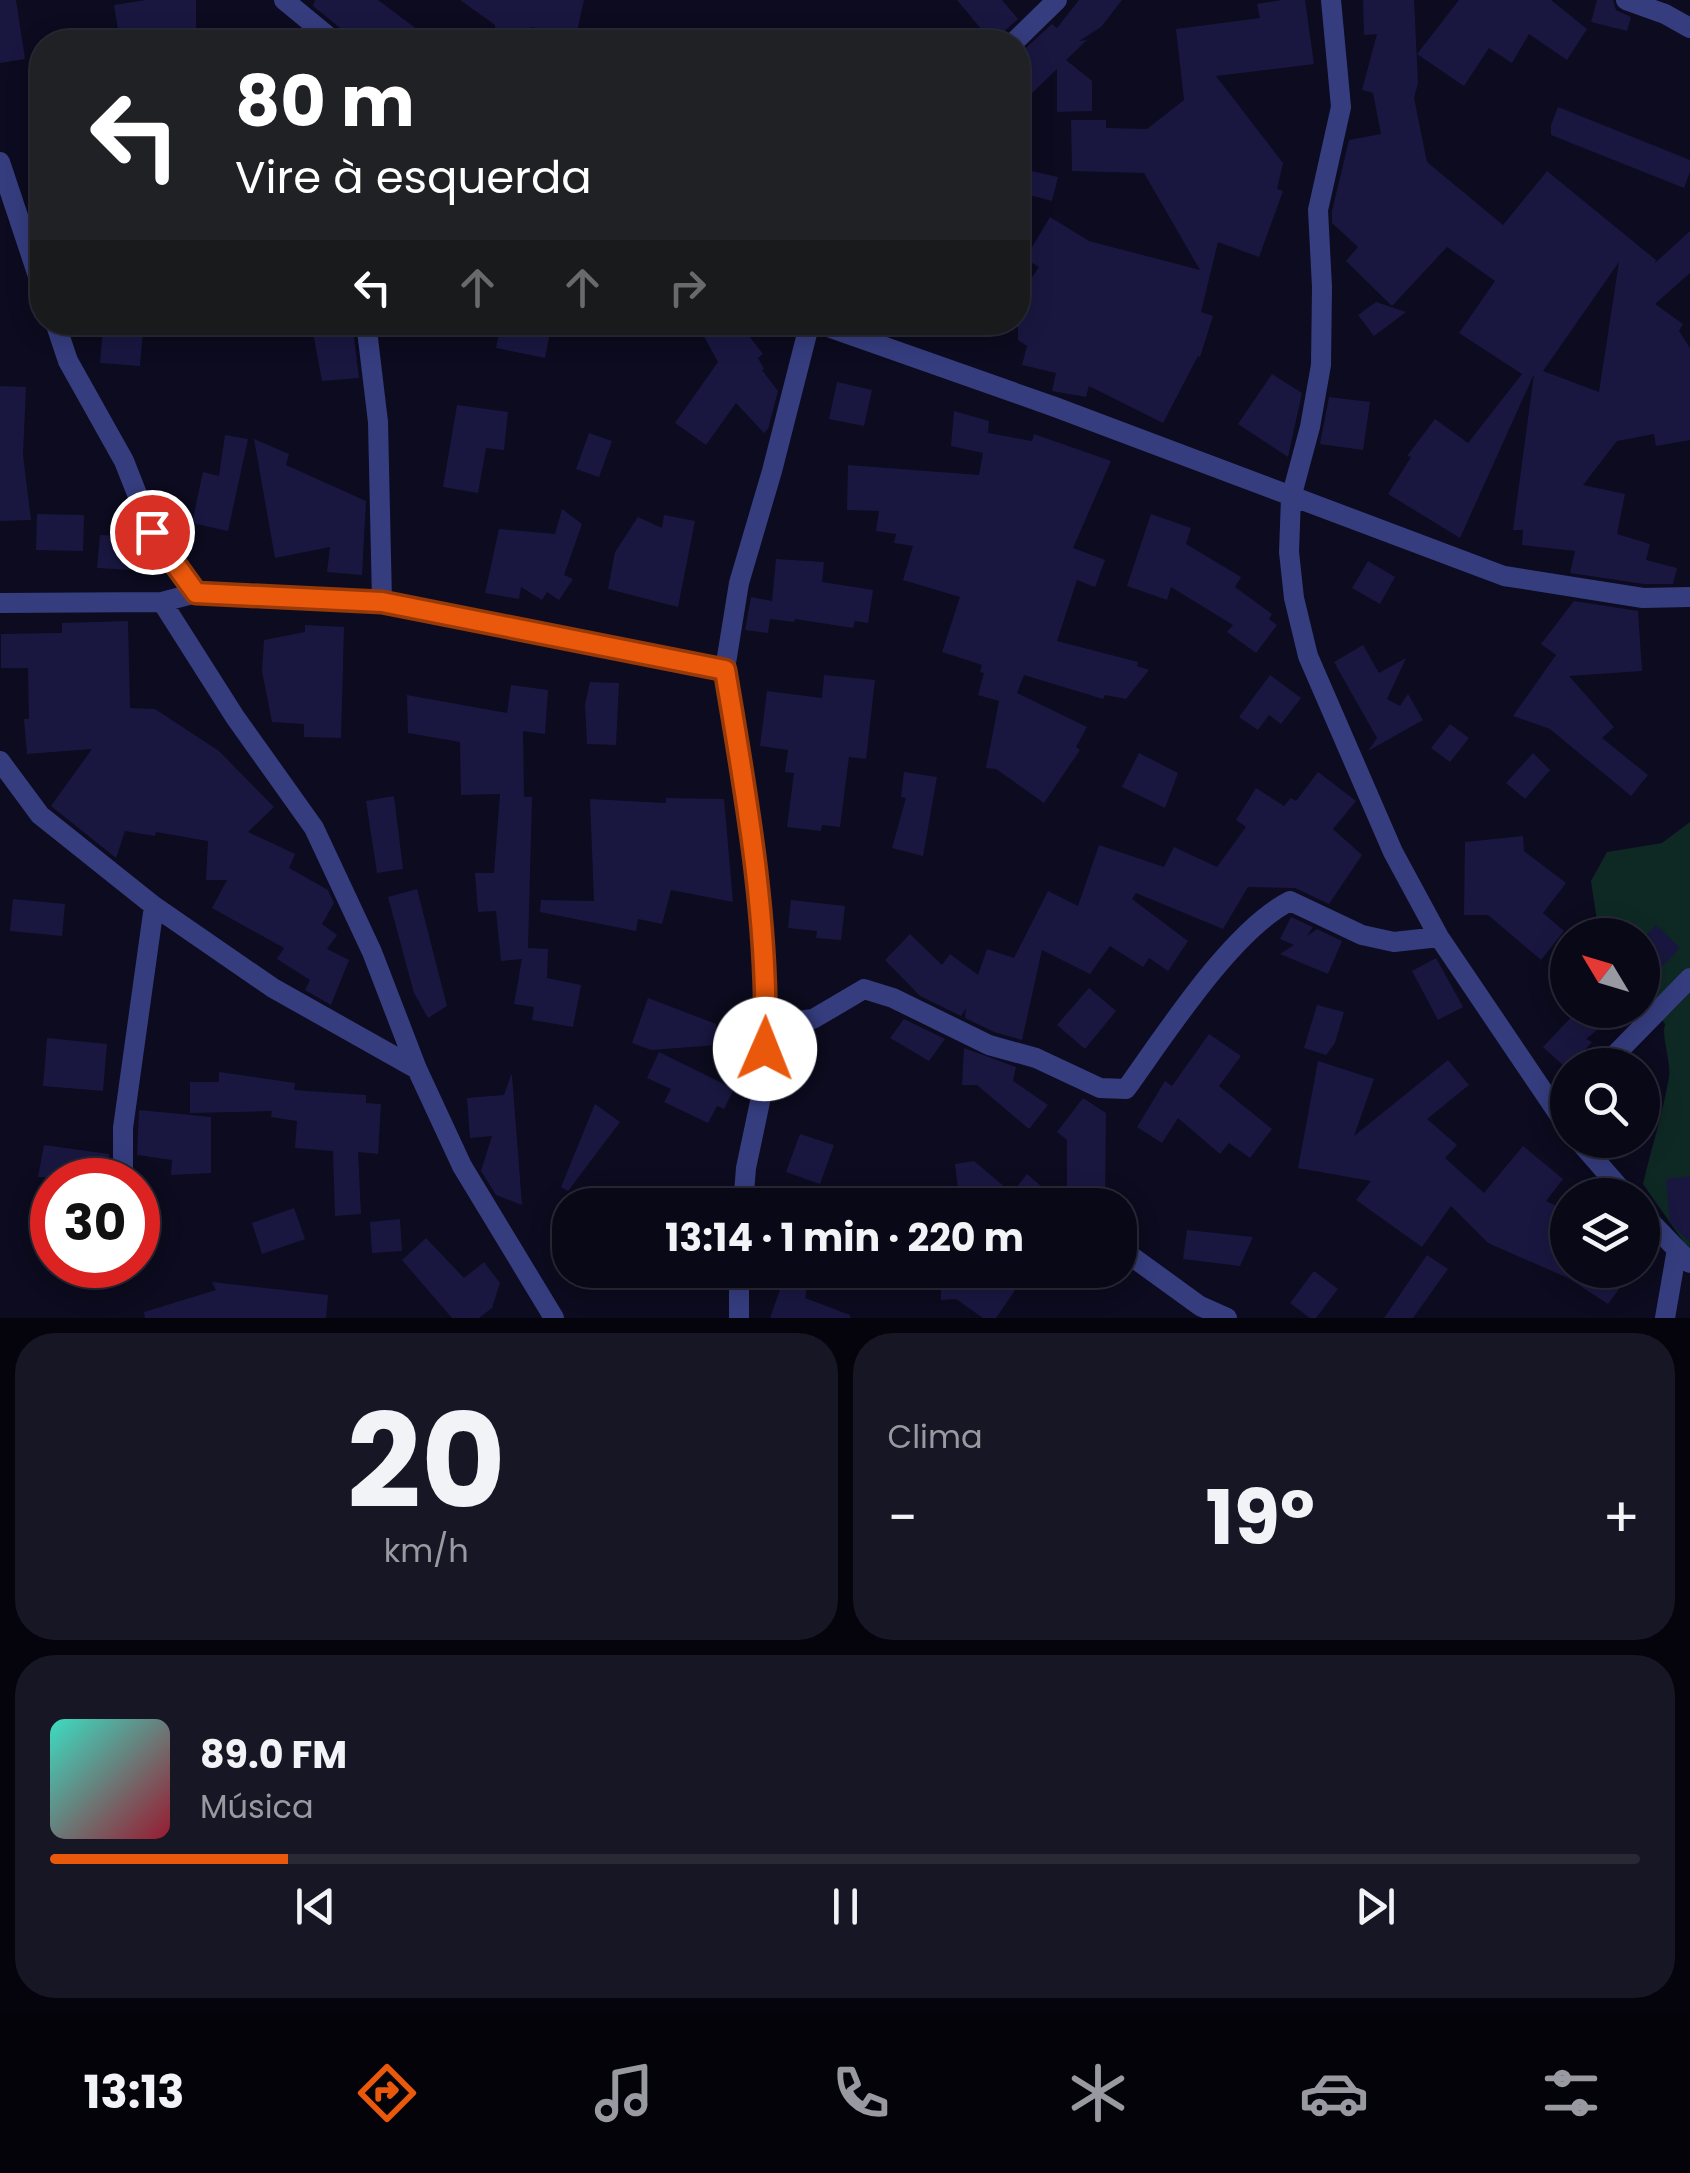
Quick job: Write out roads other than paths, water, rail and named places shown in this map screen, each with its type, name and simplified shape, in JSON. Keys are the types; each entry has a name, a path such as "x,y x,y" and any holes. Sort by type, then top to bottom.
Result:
{"street":[{"path":"284,0 320,30"},
{"path":"1026,30 1057,0"},
{"path":"1331,0 1340,107 1318,210 1321,365 1292,498 1292,583 1308,656 1393,852 1439,937 1550,1095"},
{"path":"1626,0 1690,28"},
{"path":"0,162 30,252"},
{"path":"59,335 68,361 124,462 152,532 196,593"},
{"path":"368,335 378,422 382,602"},
{"path":"744,1188 761,1097 766,968 751,829 725,670 739,583 809,335"},
{"path":"849,335 1055,407 1504,576 1642,598 1690,597"},
{"path":"0,603 162,602 196,593 382,602 725,670"},
{"path":"162,602 235,717 314,828 372,952 417,1069 462,1166 554,1318"},
{"path":"0,762 40,814 154,906 273,988 417,1069"},
{"path":"766,1025 812,1019 864,989 1100,1088 1126,1089 1196,994 1266,913 1290,901 1362,935 1394,942 1439,937"},
{"path":"123,1158 123,1128 154,906"},
{"path":"1622,1048 1690,978"},
{"path":"1594,1158 1611,1178"},
{"path":"1660,1231 1684,1256 1665,1318"},
{"path":"1137,1260 1200,1306 1227,1318"},
{"path":"739,1288 739,1318"}]}
